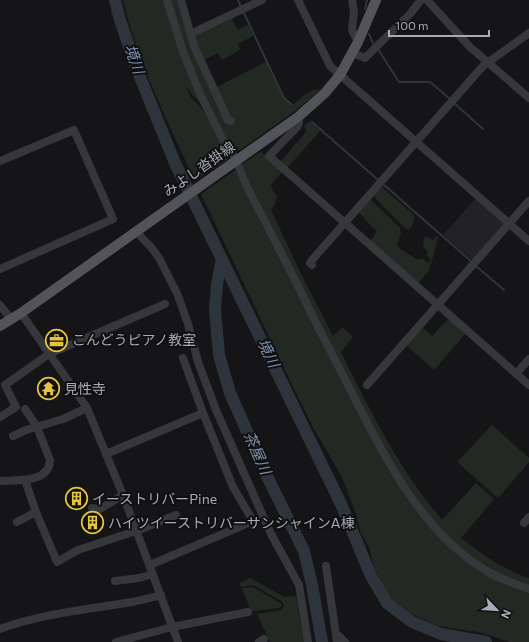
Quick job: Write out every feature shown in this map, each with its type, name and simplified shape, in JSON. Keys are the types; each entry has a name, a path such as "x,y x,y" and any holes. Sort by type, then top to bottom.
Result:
{"main road":[{"name":"みよし沓掛線","path":"0,326 21,313 298,117 325,93 340,75 358,42 376,0"}],"street":[{"path":"167,0 183,52 201,96 224,142 236,160 338,368 386,459 414,503 437,529 461,552 484,570 529,589"},
{"path":"181,0 190,34 228,120 231,121"},
{"path":"190,34 262,0"},
{"path":"298,0 330,66 529,241"},
{"path":"352,0 354,11 352,30 358,42"},
{"path":"352,53 365,58 410,14 421,0"},
{"path":"427,0 470,47 529,98"},
{"path":"312,265 310,263 312,260 483,66 529,32"},
{"path":"298,117 297,128 269,156 529,385"},
{"path":"0,161 74,130 113,219 0,269"},
{"path":"367,385 529,200"},
{"path":"139,229 142,238 159,258 177,293 188,324 198,362 216,410 271,534 299,585 308,642"},
{"path":"0,417 16,407 5,386 49,354 165,304"},
{"path":"0,305 11,319"},
{"path":"21,313 87,408 123,495 178,642"},
{"path":"150,565 253,521 233,487 203,413 183,358"},
{"path":"516,374 529,359"},
{"path":"13,436 63,419 87,408"},
{"path":"0,481 25,480 41,475 48,470 50,466 50,460 37,427 25,409"},
{"path":"106,454 203,413"},
{"path":"25,480 36,512 57,562 78,550 136,531 176,515"},
{"path":"92,508 100,509 123,495"},
{"path":"17,522 36,512"},
{"path":"326,566 337,642"},
{"path":"116,581 139,578 153,574"},
{"path":"0,629 18,622 58,613 127,603 161,595"},
{"path":"116,642 172,627 248,612"},
{"path":"336,633 345,642"}],"shaded area":[{"path":"123,0 164,0 204,108 186,87 190,96 210,118 231,157 195,181 145,69 129,23"},
{"path":"169,0 180,0 215,88 266,62 284,99 291,106 308,93 320,90 295,111 240,150 237,149 229,144 193,73"},
{"path":"231,17 238,30 248,25 253,36 238,44 240,50 222,60 218,53 202,61 194,34"},
{"path":"309,121 320,131 287,168 280,162 307,131 304,126"},
{"path":"261,152 283,171 271,185 277,196 275,204 271,210 301,274 333,336 342,327 353,337 341,352 386,439 412,481 442,520 476,483 494,499 461,538 485,556 510,571 529,578 529,588 485,568 449,539 421,508 387,457 250,188 242,164"},
{"path":"237,169 384,458 456,551 529,591 529,642 510,642 478,632 438,626 410,613 391,598 385,590 375,570 369,547 360,531 356,514 342,477 314,429 296,393 201,194"},
{"path":"381,187 415,216 412,226 408,230 376,199 374,195"},
{"path":"476,198 505,224 474,261 443,235"},
{"path":"368,200 371,200 400,228 401,233 397,244 399,248 418,260 422,258 428,263 431,260 427,255 428,252 423,246 425,236 433,240 436,236 438,237 429,270 419,283 370,242 377,231 359,213"},
{"path":"449,318 466,333 434,370 407,346 422,327 432,336"},
{"path":"492,425 529,458 529,462 498,498 457,462"},
{"path":"250,578 284,597 296,596 304,642 270,642 257,614 282,610 284,604 253,585 241,587 239,583"},
{"path":"253,587 282,604 280,608 251,611 242,588"}],"waterway":[{"name":"境川","path":"115,0 120,20 136,67 175,163 341,504 371,576 387,603 412,622 441,634 486,642"},
{"path":"238,0 241,7"},
{"path":"365,9 367,0"},
{"path":"243,11 284,98 292,105"},
{"path":"369,34 374,45"},
{"path":"378,49 399,82 430,82 450,99"},
{"path":"454,103 483,129"},
{"path":"312,122 377,179"},
{"path":"383,184 472,262"},
{"name":"茶屋川","path":"222,259 217,284 215,309 219,355 230,393 265,472 304,551 312,585 322,642"},
{"path":"476,266 504,290"}],"place":[{"name":"こんどうピアノ教室","path":"57,340"},
{"name":"見性寺","path":"49,389"},
{"name":"イーストリバーPine","path":"76,499"},
{"name":"ハイツイーストリバーサンシャインA棟","path":"93,523"}]}
